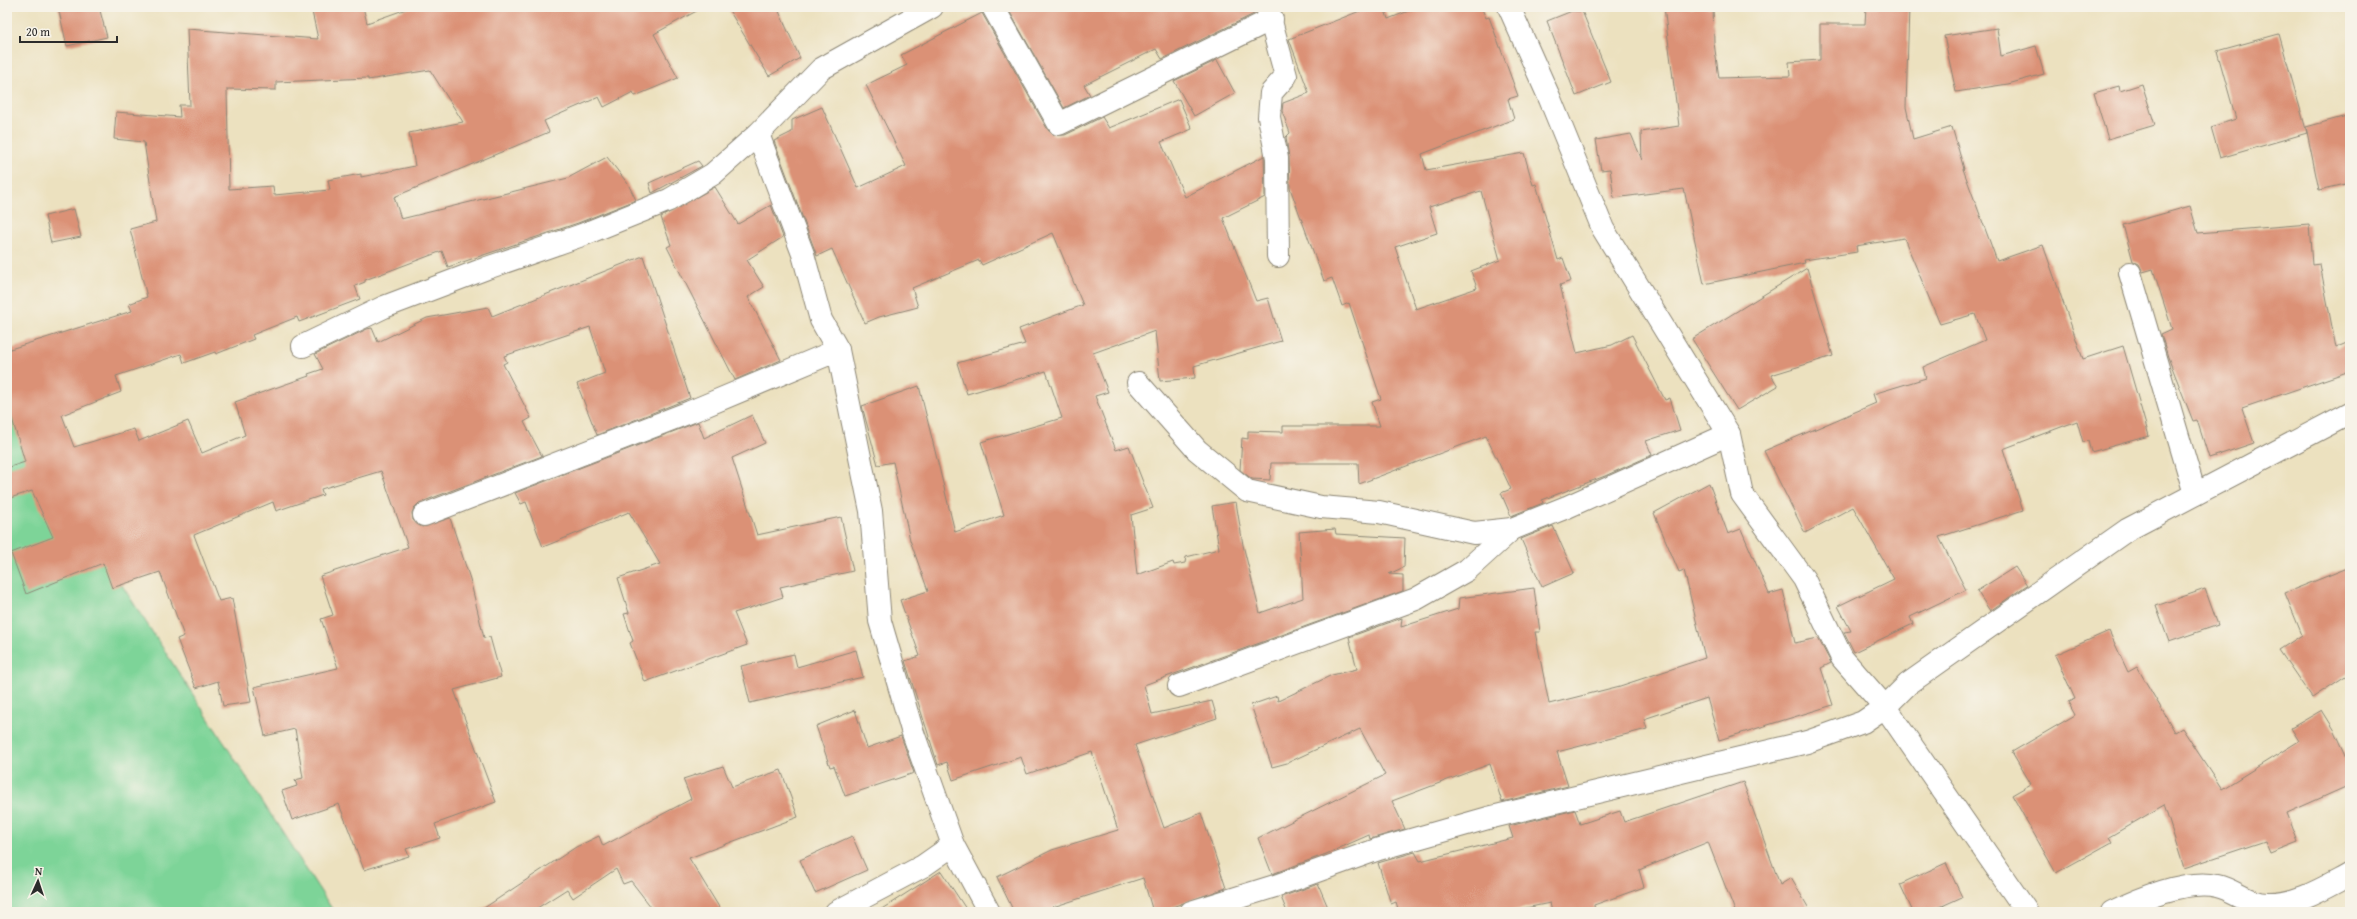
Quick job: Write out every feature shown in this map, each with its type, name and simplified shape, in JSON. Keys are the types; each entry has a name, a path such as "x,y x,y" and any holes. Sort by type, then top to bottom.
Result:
{"street":[{"path":"303,346 384,307 487,268 582,235 670,200 713,174 758,134 821,69 932,7"},
{"path":"993,7 1059,124 1269,13 1286,76 1271,93 1269,117 1276,158 1278,256"},
{"path":"1509,7 1550,99 1603,229 1729,434 1742,494 1804,579 1842,658 1885,707 2027,912"},
{"path":"758,134 804,254 821,320 838,350 871,511 880,621 912,730 953,845 989,912"},
{"path":"2130,273 2195,494"},
{"path":"424,515 690,412 838,350"},
{"path":"1138,383 1197,450 1247,490 1321,507 1379,512 1474,533 1512,529 1567,507 1729,434"},
{"path":"1190,912 1275,886 1379,849 1488,818 1807,742 1863,722 1885,707 1908,684 2127,530 2350,413"},
{"path":"1179,686 1416,599 1467,570 1512,529"},
{"path":"836,912 923,866 953,845"},
{"path":"2112,912 2181,887 2200,884 2218,886 2251,902 2268,904 2285,903 2308,895 2350,874"}],"green space":[{"path":"7,408 334,912 7,912"}],"building":[{"path":"58,7 99,7 107,37 67,46"},
{"path":"311,7 363,7 367,23 412,7 704,7 654,34 678,78 635,96 633,92 604,107 599,97 544,121 549,132 394,197 401,219 568,178 607,157 628,184 636,200 578,223 448,267 442,251 365,280 365,282 355,286 360,299 299,322 297,317 252,335 254,339 216,354 215,352 184,363 181,354 116,376 121,392 62,415 74,447 134,429 139,441 188,421 202,453 245,435 235,402 309,376 308,374 323,369 315,354 367,329 372,328 378,342 427,318 488,307 492,316 643,256 690,398 597,435 577,384 605,373 590,327 504,356 507,362 503,364 531,418 524,422 542,456 419,503 414,508 412,513 413,520 422,527 450,518 470,579 484,638 490,637 501,677 454,690 496,802 435,824 440,838 406,849 409,856 364,870 339,804 292,820 282,791 297,786 295,780 303,778 295,729 265,736 254,687 338,668 321,619 333,615 320,576 408,547 381,471 321,489 323,495 276,511 273,502 194,535 219,601 232,598 251,702 223,706 218,681 196,688 177,639 184,636 160,572 112,588 103,563 26,594 11,553 53,537 32,491 7,499 7,468 25,462 7,402 7,350 132,311 129,304 147,297 130,229 156,222 144,142 114,139 116,112 180,117 179,105 190,105 187,29 318,39","holes":["430,70 463,122 409,133 415,166 361,177 361,174 328,180 330,190 274,195 273,186 229,189 227,89 276,90 276,82 368,78 368,80"]},
{"path":"727,7 777,7 800,58 769,76"},
{"path":"1007,7 1255,7 1256,13 1162,59 1156,49 1084,85 1090,95 1064,108"},
{"path":"1370,7 1384,7 1388,19 1419,7 1481,7 1486,18 1489,17 1518,96 1508,99 1514,119 1422,154 1426,170 1524,153 1533,185 1536,184 1558,260 1563,258 1571,281 1560,285 1577,353 1612,345 1632,335 1665,400 1670,398 1680,430 1646,441 1652,455 1605,476 1542,500 1543,503 1511,516 1501,493 1511,489 1486,436 1359,484 1358,463 1271,463 1270,480 1252,479 1240,470 1242,438 1248,439 1248,431 1283,432 1283,426 1380,426 1372,402 1381,399 1349,303 1342,306 1332,278 1324,281 1290,188 1289,158 1286,137 1290,133 1282,111 1283,103 1309,93 1289,39","holes":["1481,191 1500,260 1471,271 1477,288 1416,309 1395,247 1437,233 1429,207"]},
{"path":"1664,7 1713,7 1714,43 1719,78 1790,76 1789,62 1820,60 1820,24 1865,24 1866,7 1909,7 1906,107 1913,139 1952,127 1963,169 1997,261 2043,245 2083,359 2123,346 2149,436 2091,452 2088,441 2083,442 2077,421 2003,449 2023,510 1939,537 1966,590 1910,617 1913,624 1854,652 1844,632 1851,631 1838,606 1894,579 1853,507 1805,533 1764,451 1876,403 1873,394 1926,378 1923,367 1985,340 1975,314 1940,324 1904,238 1856,246 1857,252 1804,260 1805,263 1704,284 1684,189 1614,198 1610,169 1601,170 1596,140 1631,134 1642,160 1641,132 1679,126"},
{"path":"1572,11 1582,11 1611,82 1576,96 1547,21"},
{"path":"982,13 1048,130 1053,135 1065,135 1102,117 1109,128 1179,99 1192,129 1161,142 1185,197 1264,156 1265,197 1223,218 1256,301 1268,298 1281,341 1194,366 1195,378 1160,381 1155,331 1093,353 1108,392 1095,396 1116,450 1129,446 1153,508 1131,515 1137,575 1173,562 1174,565 1185,563 1186,557 1219,549 1212,506 1236,502 1243,545 1260,613 1303,598 1299,532 1335,529 1336,534 1405,538 1404,567 1389,574 1403,575 1403,591 1144,685 1152,714 1212,701 1217,718 1135,745 1164,828 1201,813 1226,888 1158,912 1153,912 1143,878 1053,907 1055,912 1014,912 997,877 1052,850 1118,830 1092,752 1027,774 1021,757 953,780 947,762 938,765 905,661 920,656 900,600 928,591 910,540 893,462 878,465 862,406 919,386 955,532 1004,515 981,442 1062,418 1046,371 967,394 957,363 1025,344 1019,329 1083,305 1053,233 982,265 979,260 912,288 918,307 879,317 865,323 832,249 817,256 774,141 792,132 792,120 822,107 858,188 906,166 866,85 907,65 901,55"},
{"path":"1997,28 2001,56 2036,46 2044,74 2008,84 1956,92 1944,36"},
{"path":"2279,34 2307,133 2220,158 2211,127 2236,119 2217,51"},
{"path":"1217,60 1235,93 1194,116 1174,81"},
{"path":"2142,84 2155,125 2108,139 2094,93 2119,86 2120,91"},
{"path":"2350,115 2350,183 2319,190 2306,127"},
{"path":"698,161 702,166 652,193 649,183"},
{"path":"715,187 738,224 771,205 783,237 747,260 764,287 748,297 781,360 735,380 667,247 671,245 661,217"},
{"path":"2190,206 2198,233 2309,224 2312,265 2320,264 2336,348 2350,342 2350,371 2242,408 2254,443 2209,458 2197,420 2193,421 2168,357 2161,334 2172,329 2153,269 2143,272 2139,264 2133,261 2123,225"},
{"path":"74,209 81,237 51,243 45,216"},
{"path":"1807,268 1833,356 1771,375 1778,386 1737,410 1692,339"},
{"path":"752,415 765,443 732,458 757,535 841,517 853,571 780,587 783,597 734,613 747,645 645,682 630,643 633,641 624,614 629,613 618,578 660,564 629,512 543,547 526,502 521,504 515,493 698,422 704,438"},
{"path":"1709,483 1728,534 1741,529 1769,594 1783,590 1795,643 1818,638 1831,663 1821,668 1833,705 1719,740 1707,698 1644,719 1647,729 1557,752 1568,786 1502,802 1490,764 1392,801 1405,829 1370,839 1369,835 1326,854 1272,874 1258,838 1385,775 1360,729 1287,763 1272,767 1251,705 1277,696 1278,701 1332,675 1357,669 1349,637 1402,618 1401,627 1458,609 1459,598 1534,588 1540,632 1535,632 1549,704 1620,686 1705,658 1684,570 1679,572 1654,513"},
{"path":"1553,526 1574,573 1542,587 1521,539"},
{"path":"2015,567 2027,585 1990,611 1977,591"},
{"path":"2350,567 2350,673 2312,698 2279,650 2302,635 2285,593"},
{"path":"2205,589 2218,625 2169,642 2156,606"},
{"path":"2109,631 2128,672 2137,667 2175,732 2182,728 2222,789 2299,741 2291,728 2322,710 2335,731 2350,764 2350,785 2287,813 2298,842 2270,853 2265,841 2184,868 2164,805 2109,837 2112,842 2056,873 2012,795 2031,784 2012,752 2075,715 2068,702 2075,699 2055,655"},
{"path":"856,650 863,677 750,703 741,666 794,654 797,667"},
{"path":"855,710 867,748 901,736 914,773 845,796 834,766 830,767 816,726"},
{"path":"723,766 732,787 781,770 798,817 689,858 722,912 655,912 631,881 623,884 616,869 573,898 567,889 531,912 478,912 576,847 599,836 603,846 691,799 683,779"},
{"path":"1743,782 1780,885 1791,878 1811,912 1733,912 1735,911 1708,842 1639,870 1644,887 1594,905 1595,912 1552,912 1550,903 1506,912 1399,912 1396,902 1391,904 1378,863 1415,852 1420,861 1513,838 1509,826 1575,810 1580,824 1620,811 1624,822"},
{"path":"852,836 867,870 815,893 800,860"},
{"path":"1946,863 1962,897 1929,912 1913,912 1900,884"},
{"path":"941,871 968,912 877,912"},
{"path":"1318,884 1330,912 1287,912 1281,897"}]}
